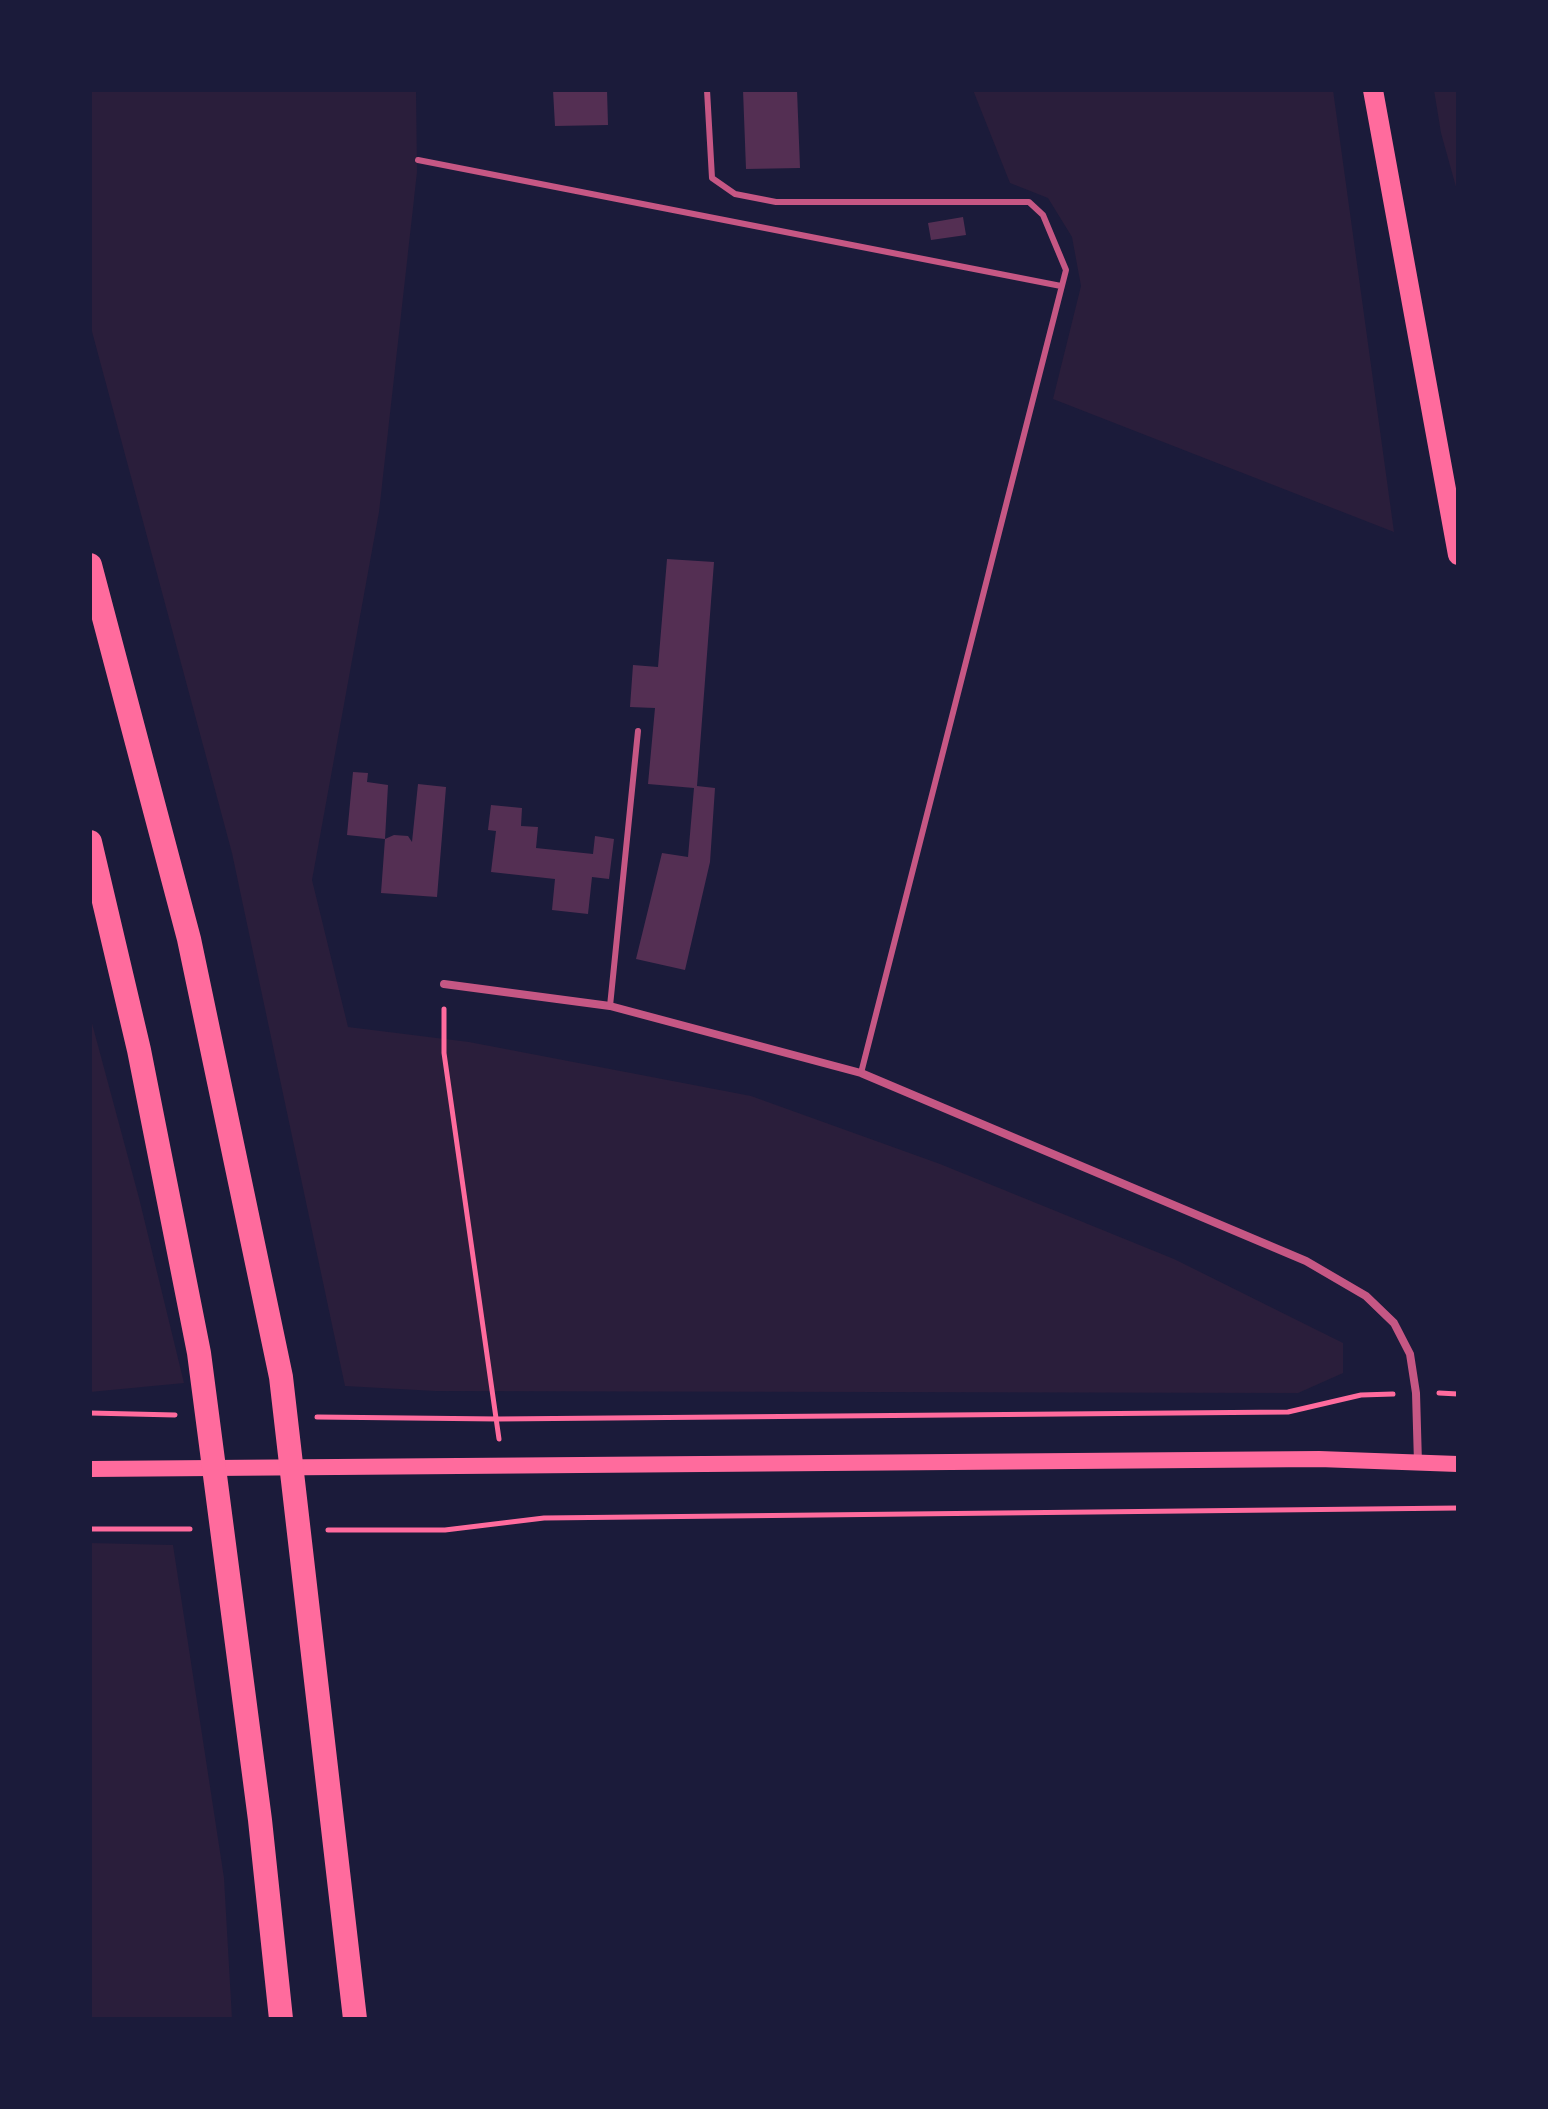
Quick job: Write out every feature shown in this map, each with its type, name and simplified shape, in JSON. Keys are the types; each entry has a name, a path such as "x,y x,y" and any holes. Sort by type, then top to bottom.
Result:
{"highway":[{"path":"90,565 189,939 281,1377 355,2019"},
{"path":"90,842 139,1050 199,1353 260,1820 281,2019"}],"main road":[{"path":"1373,90 1458,555"},
{"path":"1418,1464 1458,1456"},
{"path":"90,1469 502,1468 1276,1459 1458,1464"}],"street":[{"path":"444,984 610,1006 861,1073 1306,1261 1366,1296 1394,1323 1410,1354 1416,1393 1418,1464"}],"lane":[{"path":"707,90 712,178 735,194 776,202 1029,202 1043,215 1066,270 861,1073"},
{"path":"418,160 1061,286"},
{"path":"610,1006 638,731"}],"path":[{"path":"444,984 444,1053 498,1419 502,1468"},
{"path":"498,1419 1288,1412 1361,1395 1458,1394"},
{"path":"445,1530 544,1518 1458,1508"}],"shaded area":[{"path":"90,90 416,90 417,172 379,512 312,880 348,1027 469,1042 751,1096 940,1164 1174,1259 1343,1343 1343,1373 1298,1393 435,1391 345,1386 232,853 90,324"},
{"path":"973,90 1333,90 1394,532 1053,399 1081,286 1072,237 1048,198 1010,183"},
{"path":"1434,90 1458,90 1458,194 1441,133"},
{"path":"90,1016 139,1198 184,1383 90,1392"},
{"path":"90,1543 173,1545 224,1878 232,2019 90,2019"}],"building":[{"path":"553,90 607,90 608,125 555,126"},
{"path":"743,90 797,90 800,168 746,169"},
{"path":"963,217 966,235 931,240 928,223"},
{"path":"667,559 714,562 697,786 715,788 710,862 685,970 636,959 662,853 688,857 694,788 648,784 655,708 630,707 633,665 658,667"},
{"path":"353,772 368,773 367,782 388,785 385,839 347,835"},
{"path":"418,784 446,787 437,897 381,893 385,839 394,835 408,836 412,842"},
{"path":"491,805 522,808 521,826 538,827 536,848 593,854 595,836 614,839 609,879 592,877 588,914 552,910 555,879 491,872 496,831 488,830"}]}
